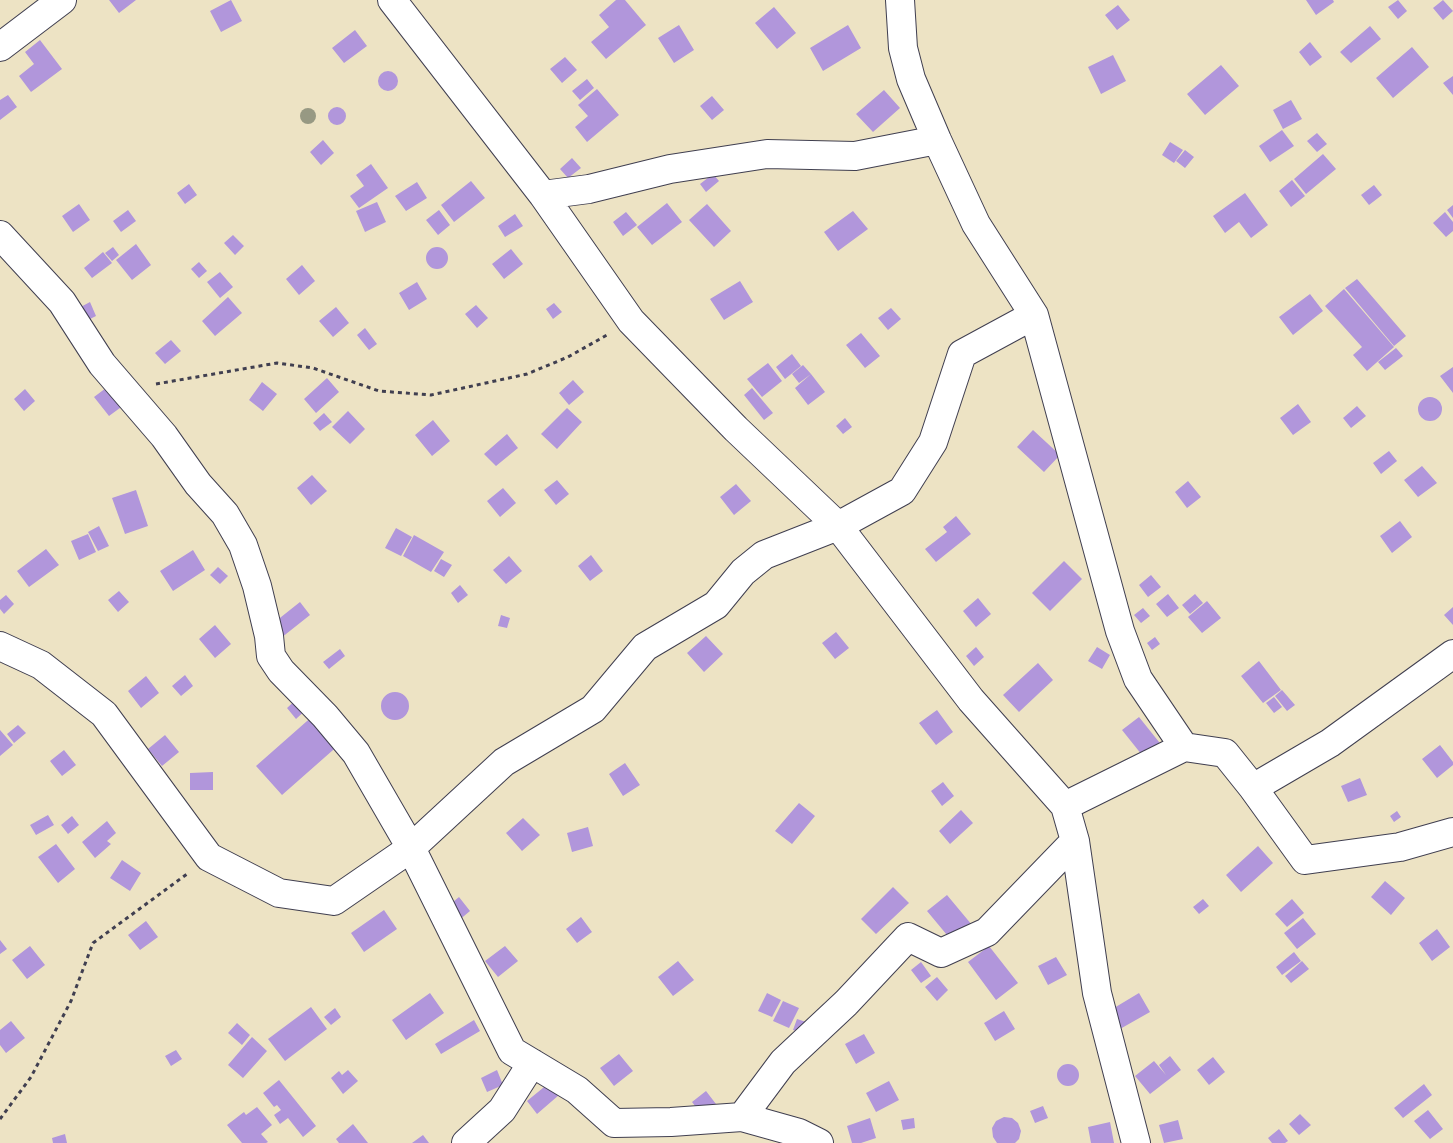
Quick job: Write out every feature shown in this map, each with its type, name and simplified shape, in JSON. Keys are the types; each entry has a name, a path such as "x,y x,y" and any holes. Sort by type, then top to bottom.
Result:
{"street":[{"path":"0,47 62,0"},
{"path":"392,0 543,195 631,321 736,429 838,526 971,700 1065,806 1075,841 1097,993 1136,1143"},
{"path":"900,0 903,48 911,79 976,224 1034,316 1120,631 1138,679 1184,747"},
{"path":"543,195 589,189 670,169 767,154 855,156 937,140"},
{"path":"0,235 62,302 102,364 164,436 198,484 225,514 243,545 257,586 272,656 281,671 326,716 356,753 410,848 512,1051 577,1090 622,1133 671,1122 742,1117 799,1133 819,1143"},
{"path":"0,646 41,665 104,714 209,858 279,893 334,901 410,848 504,762 593,709 645,647 716,605 743,572 764,555 838,526 902,491 933,442 962,354 1034,316"},
{"path":"1253,788 1330,744 1453,654"},
{"path":"1065,806 1184,747 1224,753 1253,788 1305,860 1400,847 1453,832"},
{"path":"742,1117 783,1062 846,1003 908,937 941,953 987,932 1075,841"},
{"path":"466,1143 502,1110 532,1063"}],"path":[{"path":"125,390 278,363 313,368 379,391 431,395 527,374 568,357 631,321"},
{"path":"0,1119 31,1077 71,1001 94,943 209,858"}],"building":[{"path":"109,0 136,0 119,13"},
{"path":"231,0 242,21 221,32 210,11"},
{"path":"616,0 625,0 646,25 606,59 591,42 609,27 599,15"},
{"path":"1306,0 1333,0 1334,2 1316,15"},
{"path":"1398,0 1407,11 1398,19 1388,7"},
{"path":"1443,0 1453,11 1443,20 1433,8"},
{"path":"1118,5 1130,20 1117,30 1105,15"},
{"path":"774,7 796,33 777,49 755,23"},
{"path":"679,25 694,50 674,63 658,38"},
{"path":"848,25 861,48 823,71 810,48"},
{"path":"1370,26 1381,39 1351,63 1340,52"},
{"path":"355,30 367,46 344,63 332,48"},
{"path":"40,40 62,69 31,92 19,76 34,64 25,52"},
{"path":"1310,42 1322,57 1310,66 1299,52"},
{"path":"1412,47 1429,67 1393,98 1376,78"},
{"path":"1113,55 1126,81 1101,94 1088,67"},
{"path":"565,57 577,70 562,83 550,69"},
{"path":"1221,65 1239,86 1205,115 1187,94"},
{"path":"384,71 392,71 398,77 398,85 392,91 384,91 378,85 378,77"},
{"path":"1453,76 1453,95 1443,83"},
{"path":"587,79 594,88 580,100 572,91"},
{"path":"597,89 619,115 587,142 575,127 588,116 578,105"},
{"path":"884,90 900,108 873,132 856,114"},
{"path":"8,95 17,107 0,120 0,100"},
{"path":"712,96 724,110 712,120 700,106"},
{"path":"1291,100 1302,119 1283,129 1273,110"},
{"path":"337,107 343,110 346,116 343,122 337,125 331,122 328,116 331,110"},
{"path":"1282,130 1294,146 1270,162 1259,146"},
{"path":"1317,133 1327,144 1317,152 1307,141"},
{"path":"323,140 334,153 321,165 310,152"},
{"path":"1170,142 1183,150 1174,163 1162,155"},
{"path":"1185,150 1194,157 1185,168 1176,161"},
{"path":"1323,154 1336,169 1306,194 1294,179"},
{"path":"572,158 581,168 568,178 560,169"},
{"path":"371,164 388,188 359,208 350,196 364,186 356,175"},
{"path":"713,174 719,181 706,192 700,184"},
{"path":"1292,180 1305,196 1291,207 1279,191"},
{"path":"471,181 485,198 454,222 441,205"},
{"path":"417,182 427,198 406,211 395,196"},
{"path":"189,184 197,195 185,204 177,193"},
{"path":"1374,185 1382,195 1369,205 1361,195"},
{"path":"1245,193 1268,225 1251,238 1239,222 1225,233 1213,216"},
{"path":"377,202 386,222 365,232 356,211"},
{"path":"667,203 682,222 652,245 637,227"},
{"path":"79,204 90,220 73,232 62,216"},
{"path":"707,204 731,231 714,247 689,220"},
{"path":"1453,205 1453,218 1447,210"},
{"path":"128,210 136,221 121,232 113,221"},
{"path":"439,210 450,225 438,235 426,220"},
{"path":"853,211 868,229 838,251 824,232"},
{"path":"626,212 637,225 623,236 613,222"},
{"path":"1445,212 1453,222 1453,231 1446,237 1433,223"},
{"path":"515,214 523,226 505,237 498,226"},
{"path":"233,235 244,246 235,255 224,243"},
{"path":"136,244 151,265 132,280 116,260"},
{"path":"113,247 119,255 112,261 105,253"},
{"path":"437,247 445,250 448,258 445,266 437,269 429,266 426,258 429,250"},
{"path":"511,249 523,264 504,279 492,264"},
{"path":"103,252 112,263 92,278 84,268"},
{"path":"199,262 207,271 199,278 191,269"},
{"path":"302,265 315,281 299,295 286,279"},
{"path":"220,272 233,287 220,298 207,282"},
{"path":"1357,279 1406,336 1394,346 1345,288"},
{"path":"740,281 753,302 724,320 710,299"},
{"path":"417,282 427,299 409,310 399,293"},
{"path":"1344,289 1394,347 1367,371 1353,355 1362,347 1325,306"},
{"path":"1310,294 1323,311 1293,335 1279,317"},
{"path":"228,297 242,313 215,336 202,321"},
{"path":"90,302 96,316 84,322 77,309"},
{"path":"554,303 562,312 553,319 546,309"},
{"path":"476,305 488,318 477,328 465,314"},
{"path":"336,307 349,323 333,337 319,321"},
{"path":"891,308 901,319 888,330 878,318"},
{"path":"365,328 377,344 369,350 357,335"},
{"path":"861,333 880,356 865,368 846,345"},
{"path":"171,340 181,351 165,364 155,353"},
{"path":"1396,348 1403,356 1385,370 1378,362"},
{"path":"792,354 801,366 785,379 776,367"},
{"path":"768,363 782,381 762,397 747,379"},
{"path":"803,365 811,374 799,383 792,374"},
{"path":"1453,367 1453,393 1440,376"},
{"path":"811,374 825,392 808,405 795,388"},
{"path":"327,378 339,392 316,413 304,399"},
{"path":"573,380 584,392 569,405 559,393"},
{"path":"262,382 277,394 263,411 249,400"},
{"path":"110,385 124,405 109,416 94,397"},
{"path":"752,388 773,413 764,420 744,395"},
{"path":"25,389 35,401 24,411 14,399"},
{"path":"1430,397 1435,398 1441,404 1441,414 1435,420 1430,421 1425,420 1419,414 1418,409 1419,404 1425,398"},
{"path":"1298,404 1311,422 1293,435 1280,418"},
{"path":"1357,406 1366,416 1351,428 1343,418"},
{"path":"567,408 582,422 557,449 541,434"},
{"path":"348,411 365,429 350,444 332,427"},
{"path":"324,413 332,422 320,431 313,423"},
{"path":"845,418 852,427 843,434 836,426"},
{"path":"433,420 450,441 432,456 415,435"},
{"path":"1033,430 1060,455 1044,472 1017,447"},
{"path":"507,434 518,448 496,466 484,454"},
{"path":"1389,451 1397,461 1381,474 1373,463"},
{"path":"1422,466 1437,483 1418,497 1404,480"},
{"path":"312,475 327,491 311,505 297,488"},
{"path":"557,480 569,494 556,505 544,490"},
{"path":"1188,481 1201,497 1187,508 1175,492"},
{"path":"736,484 751,501 734,515 720,497"},
{"path":"503,488 516,503 500,517 487,501"},
{"path":"136,490 148,526 125,534 112,498"},
{"path":"956,516 971,534 936,562 925,549 947,532 943,527"},
{"path":"1400,521 1412,537 1392,553 1380,536"},
{"path":"99,526 109,546 98,551 88,532"},
{"path":"396,528 412,537 401,556 385,548"},
{"path":"88,534 96,552 79,560 71,541"},
{"path":"414,535 444,552 431,572 403,556"},
{"path":"46,549 59,565 29,587 17,571"},
{"path":"193,550 205,570 173,591 160,571"},
{"path":"591,555 603,571 590,581 578,566"},
{"path":"509,556 522,571 506,584 493,570"},
{"path":"441,559 452,565 444,577 434,571"},
{"path":"1064,561 1082,579 1050,611 1032,593"},
{"path":"218,567 228,576 220,584 210,575"},
{"path":"1151,575 1161,587 1148,597 1139,585"},
{"path":"460,585 468,595 458,603 451,593"},
{"path":"119,591 129,602 118,612 108,600"},
{"path":"1168,594 1179,608 1167,617 1156,604"},
{"path":"1195,594 1203,603 1190,614 1182,605"},
{"path":"6,595 14,604 4,614 0,609 0,600"},
{"path":"978,598 991,614 976,627 963,611"},
{"path":"1207,601 1221,618 1202,633 1188,617"},
{"path":"300,602 310,615 281,638 271,625"},
{"path":"1453,607 1453,625 1444,615"},
{"path":"1143,608 1150,616 1141,623 1134,615"},
{"path":"501,615 510,618 507,628 498,626"},
{"path":"215,625 231,644 215,658 199,639"},
{"path":"836,632 849,648 835,659 822,643"},
{"path":"706,636 723,654 704,672 687,653"},
{"path":"1155,637 1160,644 1152,650 1147,643"},
{"path":"976,647 984,657 974,666 966,656"},
{"path":"1097,647 1110,655 1102,669 1088,661"},
{"path":"340,649 345,656 329,669 323,662"},
{"path":"1259,661 1281,690 1263,703 1241,676"},
{"path":"1038,663 1053,680 1019,712 1003,695"},
{"path":"185,675 193,686 181,696 172,686"},
{"path":"146,676 159,693 141,708 128,691"},
{"path":"1282,690 1295,705 1287,711 1275,696"},
{"path":"395,692 405,696 409,706 405,716 395,720 385,716 381,706 385,696"},
{"path":"300,696 309,707 296,719 287,708"},
{"path":"1274,697 1282,707 1274,713 1266,703"},
{"path":"937,710 953,732 936,745 919,723"},
{"path":"315,714 341,743 282,795 256,766"},
{"path":"1139,717 1163,747 1146,760 1122,730"},
{"path":"18,725 26,733 14,743 7,734"},
{"path":"0,730 13,745 0,756"},
{"path":"165,735 179,752 162,766 148,749"},
{"path":"1440,745 1453,762 1453,765 1437,778 1422,759"},
{"path":"64,750 76,765 62,776 50,761"},
{"path":"625,763 640,785 623,796 609,774"},
{"path":"213,772 213,790 190,790 190,773"},
{"path":"1360,778 1367,795 1348,802 1341,786"},
{"path":"943,782 954,796 942,806 931,791"},
{"path":"799,803 815,816 792,844 775,831"},
{"path":"961,810 973,823 950,844 939,831"},
{"path":"1397,811 1401,817 1394,822 1390,816"},
{"path":"48,815 54,825 36,835 30,825"},
{"path":"72,816 79,825 68,834 61,825"},
{"path":"523,818 540,835 522,851 506,833"},
{"path":"107,821 116,833 107,841 111,844 95,858 82,842"},
{"path":"588,827 593,846 572,852 567,833"},
{"path":"56,844 75,869 58,883 38,857"},
{"path":"1258,846 1273,863 1241,892 1226,875"},
{"path":"122,860 141,873 130,891 110,878"},
{"path":"1385,881 1405,898 1391,915 1371,897"},
{"path":"893,887 909,903 876,934 861,919"},
{"path":"947,895 972,925 952,941 927,911"},
{"path":"459,897 470,911 458,921 447,907"},
{"path":"1203,899 1209,906 1199,914 1193,907"},
{"path":"1292,899 1304,913 1287,927 1275,914"},
{"path":"384,910 397,929 364,952 351,933"},
{"path":"581,917 592,932 577,943 566,929"},
{"path":"1303,918 1316,934 1297,949 1284,933"},
{"path":"146,921 158,937 140,950 128,935"},
{"path":"1437,929 1450,947 1432,961 1419,943"},
{"path":"0,940 7,949 0,954"},
{"path":"30,946 45,965 27,979 12,960"},
{"path":"505,946 518,961 498,977 485,961"},
{"path":"989,946 1018,983 996,1000 968,962"},
{"path":"1294,952 1301,961 1282,975 1276,967"},
{"path":"1056,957 1067,975 1048,985 1038,966"},
{"path":"678,961 694,980 673,996 658,977"},
{"path":"1302,961 1309,969 1291,983 1285,976"},
{"path":"921,962 931,976 921,983 911,970"},
{"path":"937,977 948,990 937,1001 925,987"},
{"path":"430,993 444,1013 406,1040 392,1020"},
{"path":"767,993 781,1000 772,1017 758,1011"},
{"path":"1139,993 1150,1012 1120,1029 1109,1011"},
{"path":"783,1001 799,1008 789,1028 773,1021"},
{"path":"311,1007 327,1029 285,1061 268,1039"},
{"path":"335,1008 341,1017 331,1025 324,1017"},
{"path":"1004,1011 1015,1029 995,1041 984,1023"},
{"path":"797,1019 809,1023 806,1034 793,1030"},
{"path":"474,1020 480,1031 441,1054 435,1044"},
{"path":"11,1021 25,1038 6,1053 0,1045 0,1030"},
{"path":"237,1023 250,1035 242,1045 228,1033"},
{"path":"864,1034 875,1053 856,1064 845,1044"},
{"path":"252,1037 267,1051 243,1078 228,1065"},
{"path":"176,1050 182,1059 171,1066 165,1056"},
{"path":"619,1054 633,1071 614,1086 600,1068"},
{"path":"1170,1056 1181,1070 1150,1094 1135,1076 1154,1061 1166,1075 1159,1065"},
{"path":"1213,1057 1225,1072 1209,1085 1197,1070"},
{"path":"1064,1064 1072,1064 1079,1071 1079,1079 1072,1086 1064,1086 1057,1079 1057,1071"},
{"path":"348,1070 358,1081 343,1094 331,1078 339,1071 342,1075"},
{"path":"497,1070 503,1085 487,1092 481,1078"},
{"path":"279,1080 316,1126 303,1137 288,1118 280,1124 274,1115 281,1110 277,1105 274,1107 263,1093"},
{"path":"889,1081 899,1100 876,1112 866,1093"},
{"path":"549,1083 559,1095 537,1114 527,1101"},
{"path":"1424,1084 1432,1095 1403,1118 1394,1108"},
{"path":"706,1091 716,1104 702,1115 692,1102"},
{"path":"1043,1106 1048,1118 1035,1123 1030,1111"},
{"path":"257,1107 272,1125 261,1134 268,1142 242,1143 227,1125 244,1112 246,1115"},
{"path":"1428,1110 1443,1129 1430,1139 1414,1121"},
{"path":"1300,1114 1311,1125 1299,1135 1289,1124"},
{"path":"1004,1117 1012,1118 1018,1123 1021,1131 1019,1139 1015,1143 997,1143 993,1137 992,1128 996,1121"},
{"path":"870,1118 876,1138 861,1143 852,1143 847,1126"},
{"path":"914,1118 915,1128 903,1130 901,1120"},
{"path":"1178,1120 1183,1139 1164,1143 1159,1125"},
{"path":"1110,1122 1114,1143 1091,1143 1088,1127"},
{"path":"353,1124 368,1143 339,1143 336,1139"},
{"path":"1279,1129 1288,1141 1285,1143 1272,1143 1268,1138"},
{"path":"65,1134 67,1143 53,1143 52,1138"},
{"path":"423,1135 429,1143 412,1143"}]}
